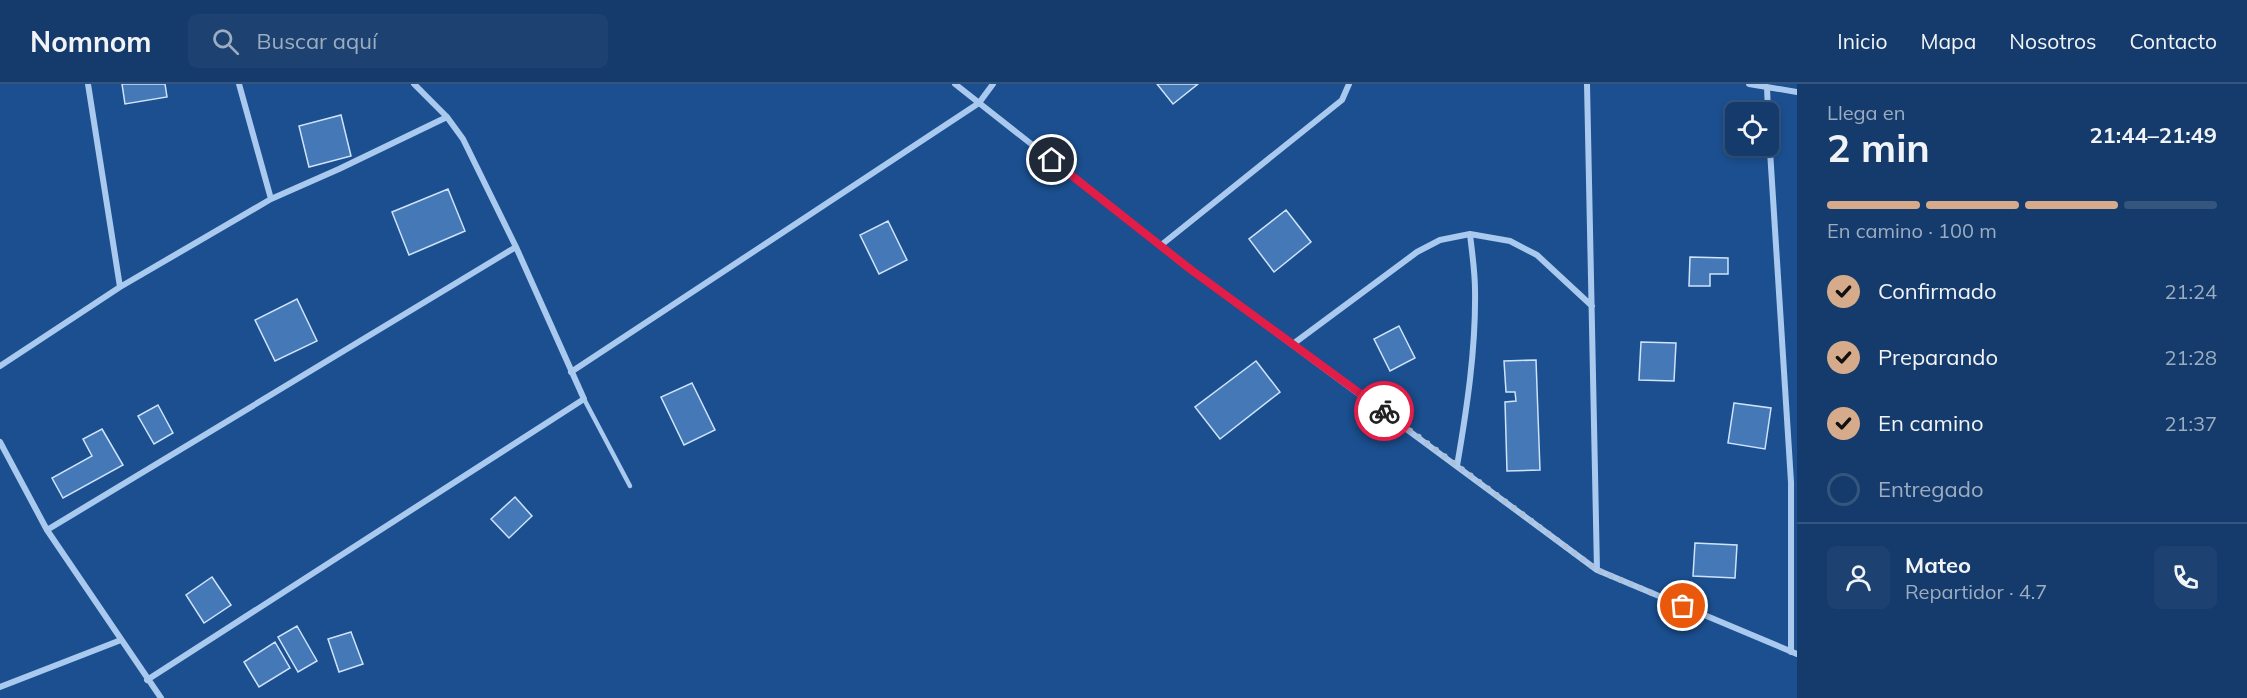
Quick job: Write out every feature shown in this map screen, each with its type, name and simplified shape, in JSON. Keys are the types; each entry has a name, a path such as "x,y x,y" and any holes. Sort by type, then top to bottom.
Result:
{"street":[{"path":"88,84 120,287"},
{"path":"239,84 271,199"},
{"path":"147,680 584,399 516,247 463,139 447,117 414,84"},
{"path":"955,84 1160,246 1597,570 1794,653 1789,428 1771,156"},
{"path":"571,372 980,103 993,84"},
{"path":"1160,246 1342,100 1349,84"},
{"path":"1587,84 1597,570"},
{"path":"1749,84 1797,92"},
{"path":"1767,87 1768,102"},
{"path":"0,366 120,287 271,199 447,117"},
{"path":"1293,344 1417,252 1440,240 1470,234 1510,242 1537,255 1592,306"},
{"path":"1456,466 1465,421 1474,330 1475,288 1470,234"},
{"path":"47,530 516,247"},
{"path":"0,442 47,530 161,698"},
{"path":"0,687 121,640"}],"lane":[{"path":"584,399 630,486"}],"building":[{"path":"122,84 165,84 167,97 125,104"},
{"path":"1157,84 1198,84 1173,104"},
{"path":"341,115 351,156 309,167 299,126"},
{"path":"448,189 465,231 409,255 392,212"},
{"path":"1286,210 1311,242 1274,272 1249,239"},
{"path":"888,221 907,260 879,274 860,235"},
{"path":"1690,257 1728,258 1728,274 1710,274 1710,286 1689,286"},
{"path":"297,299 317,341 275,361 255,320"},
{"path":"1399,326 1415,358 1390,371 1374,339"},
{"path":"1641,342 1676,343 1674,381 1639,380"},
{"path":"1536,360 1540,470 1507,471 1505,402 1516,401 1515,392 1506,392 1504,361"},
{"path":"1256,361 1280,392 1220,439 1195,407"},
{"path":"692,383 715,430 684,445 661,397"},
{"path":"1734,403 1771,408 1765,449 1728,443"},
{"path":"158,405 173,433 154,444 138,416"},
{"path":"102,429 123,465 63,498 52,478 92,456 83,439"},
{"path":"515,497 532,516 509,538 491,519"},
{"path":"1695,543 1737,545 1735,578 1693,576"},
{"path":"212,577 231,605 204,623 186,595"},
{"path":"297,626 317,661 298,672 278,637"},
{"path":"351,632 363,664 339,672 328,639"},
{"path":"275,642 290,668 259,687 244,662"}],"way so far":[{"path":"1384,411 1597,570 1683,606"}],"route":[{"path":"1052,160 1190,269 1384,411"}]}
